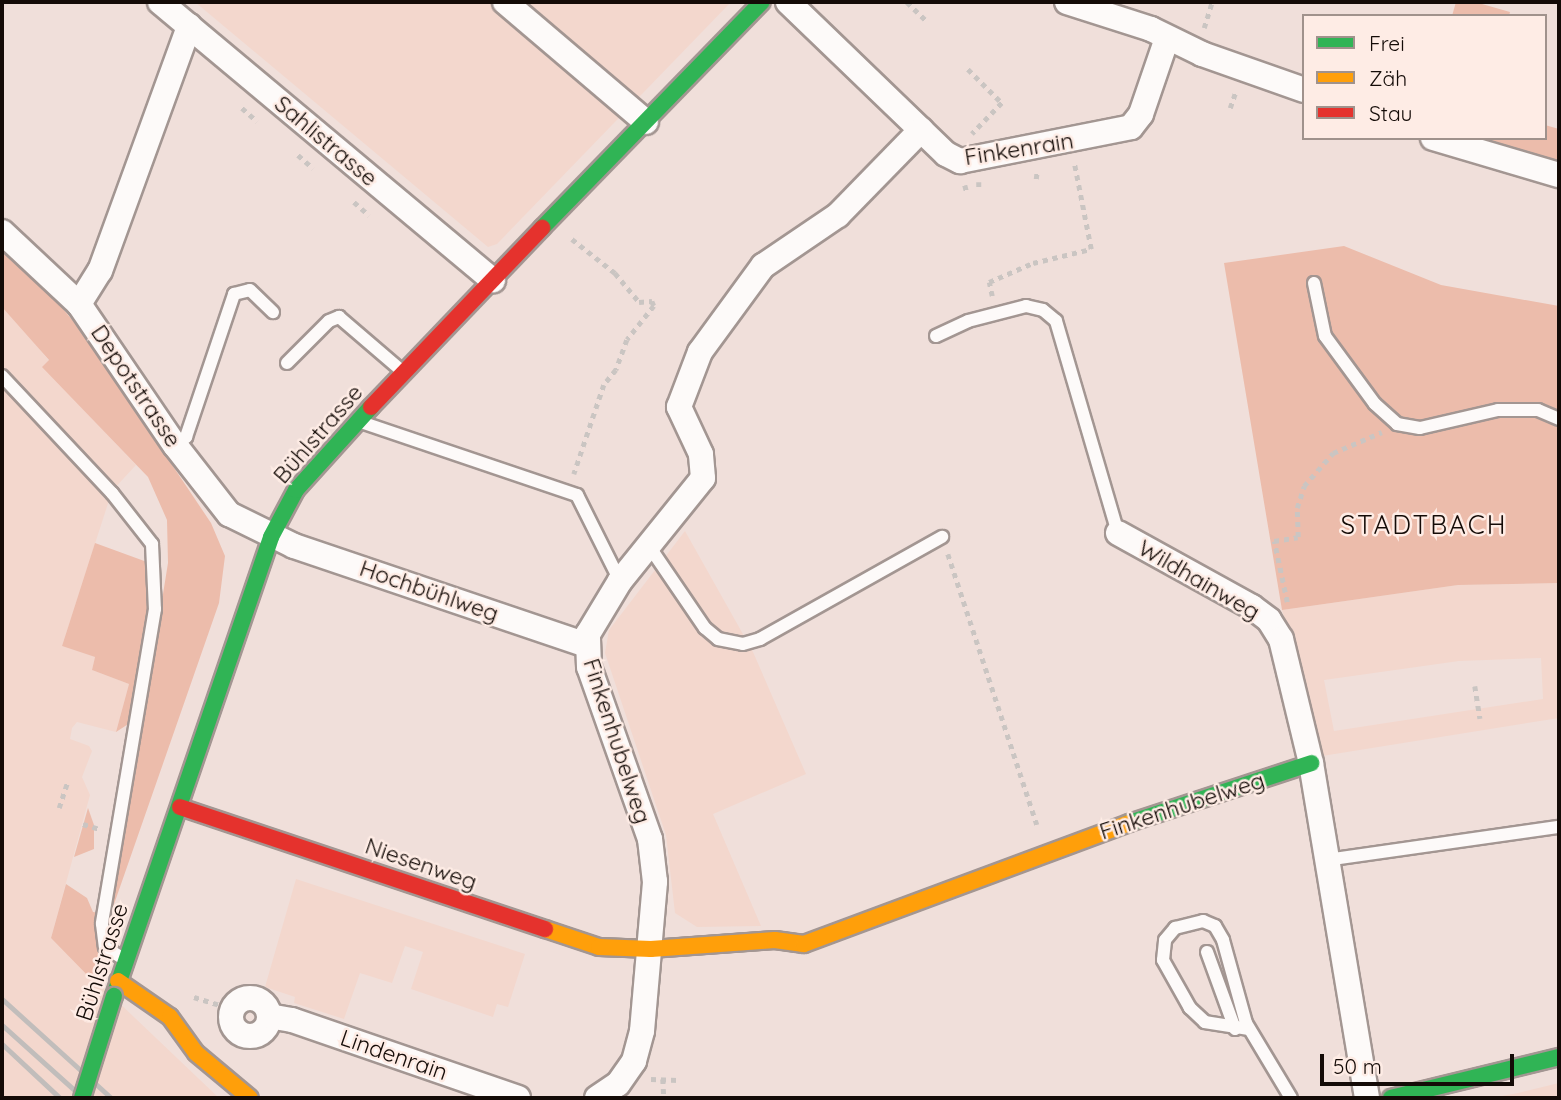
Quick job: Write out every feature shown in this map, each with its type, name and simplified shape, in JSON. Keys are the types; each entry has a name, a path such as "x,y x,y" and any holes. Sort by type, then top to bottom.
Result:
{"street":[{"name":"Sahlistrasse","path":"160,2 493,280"},
{"path":"505,2 646,122"},
{"name":"Bühlstrasse","path":"82,1098 125,960 271,537 296,490 402,372 762,2"},
{"name":"Finkenrain","path":"788,2 950,158 966,161 1123,130 1141,114 1167,38"},
{"path":"1067,2 1302,89"},
{"path":"79,304 100,271 189,26"},
{"name":"Finkenhubelweg","path":"635,1076 651,948 655,882 650,839 593,678 587,645 597,614 704,475 700,450 679,407 699,352 762,266 838,215 921,130"},
{"path":"1440,140 1559,175"},
{"name":"Depotstrasse","path":"2,232 79,304 216,501 246,525 271,537"},
{"name":"Wildhainweg","path":"1118,533 1269,620 1288,658 1311,763 1367,1098"},
{"name":"Hochbühlweg","path":"271,537 587,645"},
{"name":"Finkenhubelweg","path":"651,948 775,940 816,942 1045,851 1311,763"},
{"name":"Niesenweg","path":"180,807 599,947 651,948"},
{"path":"116,989 157,1005 196,1053 250,1098"},
{"name":"Lindenrain","path":"233,1009 242,1000 254,999 265,1006 269,1016 518,1098"},
{"path":"1391,1098 1559,1057"},
{"path":"597,1098 635,1076"}],"lane":[{"path":"1314,283 1325,336 1393,421 1420,428 1493,411 1527,409 1559,419"},
{"path":"175,445 186,437 234,294 250,290 273,312"},
{"name":"Wildhainweg","path":"936,336 968,321 1026,306 1043,310 1056,321 1118,533"},
{"path":"287,363 329,321 339,317 402,372"},
{"path":"2,376 113,493 152,544 155,610 102,924 105,947 125,960"},
{"path":"357,421 579,498 620,581"},
{"path":"649,546 705,628 718,639 743,644 760,639 942,537"},
{"path":"1326,860 1559,827"},
{"path":"1249,1029 1235,1029 1205,1022 1176,988 1162,950 1175,928 1203,921 1215,926 1249,1029 1291,1098"},
{"path":"1207,952 1235,1029"}],"path":[{"path":"907,2 927,21"},
{"path":"1203,33 1212,2"},
{"path":"966,140 1002,103 968,69"},
{"path":"1230,108 1236,89"},
{"path":"242,108 257,121"},
{"path":"298,155 313,167"},
{"path":"991,290 989,282 1033,263 1091,249 1076,170"},
{"path":"1036,179 1037,171"},
{"path":"979,182 979,191"},
{"path":"354,202 369,215"},
{"path":"568,492 604,386 616,370 627,340 653,306 652,301 639,302 615,273 579,246"},
{"path":"1290,607 1274,541 1298,537 1297,508 1304,486 1326,458 1378,435 1393,421"},
{"path":"942,537 1038,830"},
{"path":"1475,686 1480,719"},
{"path":"59,808 67,783"},
{"path":"182,992 233,1009"},
{"path":"635,1076 678,1080"},
{"path":"663,1079 664,1098"}],"shaded area":[{"path":"195,2 731,2 497,244 488,247"},
{"path":"1456,2 1475,2 1510,12 1510,14 1453,14"},
{"path":"1547,126 1559,129 1559,161 1490,140 1547,140"},
{"path":"1344,246 1441,285 1559,306 1559,583 1458,585 1282,610 1224,263"},
{"path":"2,250 47,290 85,335 211,523 225,556 219,603 112,910 168,563 167,520 148,477 42,367 49,360 2,307"},
{"path":"4,305 49,361 43,367 136,465 112,491 62,646 95,657 92,670 129,684 116,732 77,722 72,728 70,739 89,746 92,751 82,777 90,795 51,938 219,1098 2,1098"},
{"path":"685,531 753,652 806,774 713,814 761,926 697,927 675,913 666,835 605,653 609,630"},
{"path":"95,543 147,562 155,570 136,719 116,732 129,684 92,670 95,657 62,646"},
{"path":"1559,583 1559,718 1316,757 1302,675 1282,610 1458,585","holes":["1541,658 1543,699 1334,731 1324,680 1459,661"]},
{"path":"88,808 94,825 94,849 74,857"},
{"path":"296,879 525,954 508,1007 497,1004 493,1017 411,989 423,952 405,946 392,983 360,973 344,1019 294,1003 295,997 265,987"},
{"path":"66,884 87,898 93,912 118,916 95,983 51,938"},
{"path":"1559,1083 1559,1098 1491,1098 1518,1093"}],"railway":[{"path":"2,999 111,1098"},
{"path":"2,1025 83,1098"},
{"path":"2,1044 60,1098"}],"traffic: fast":[{"path":"542,228 762,2"},
{"path":"114,996 271,537 296,490 371,407"},
{"path":"1129,823 1311,763"},
{"path":"82,1098 114,996"},
{"path":"1391,1098 1559,1057"}],"traffic: slow":[{"path":"545,929 599,947 651,949 775,940 804,944 1129,823"},
{"path":"118,981 170,1017 196,1053 250,1098"}],"traffic: jam":[{"path":"371,407 542,228"},
{"path":"180,807 545,929"}],"district":[{"name":"STADTBACH","path":"1424,525"}]}
